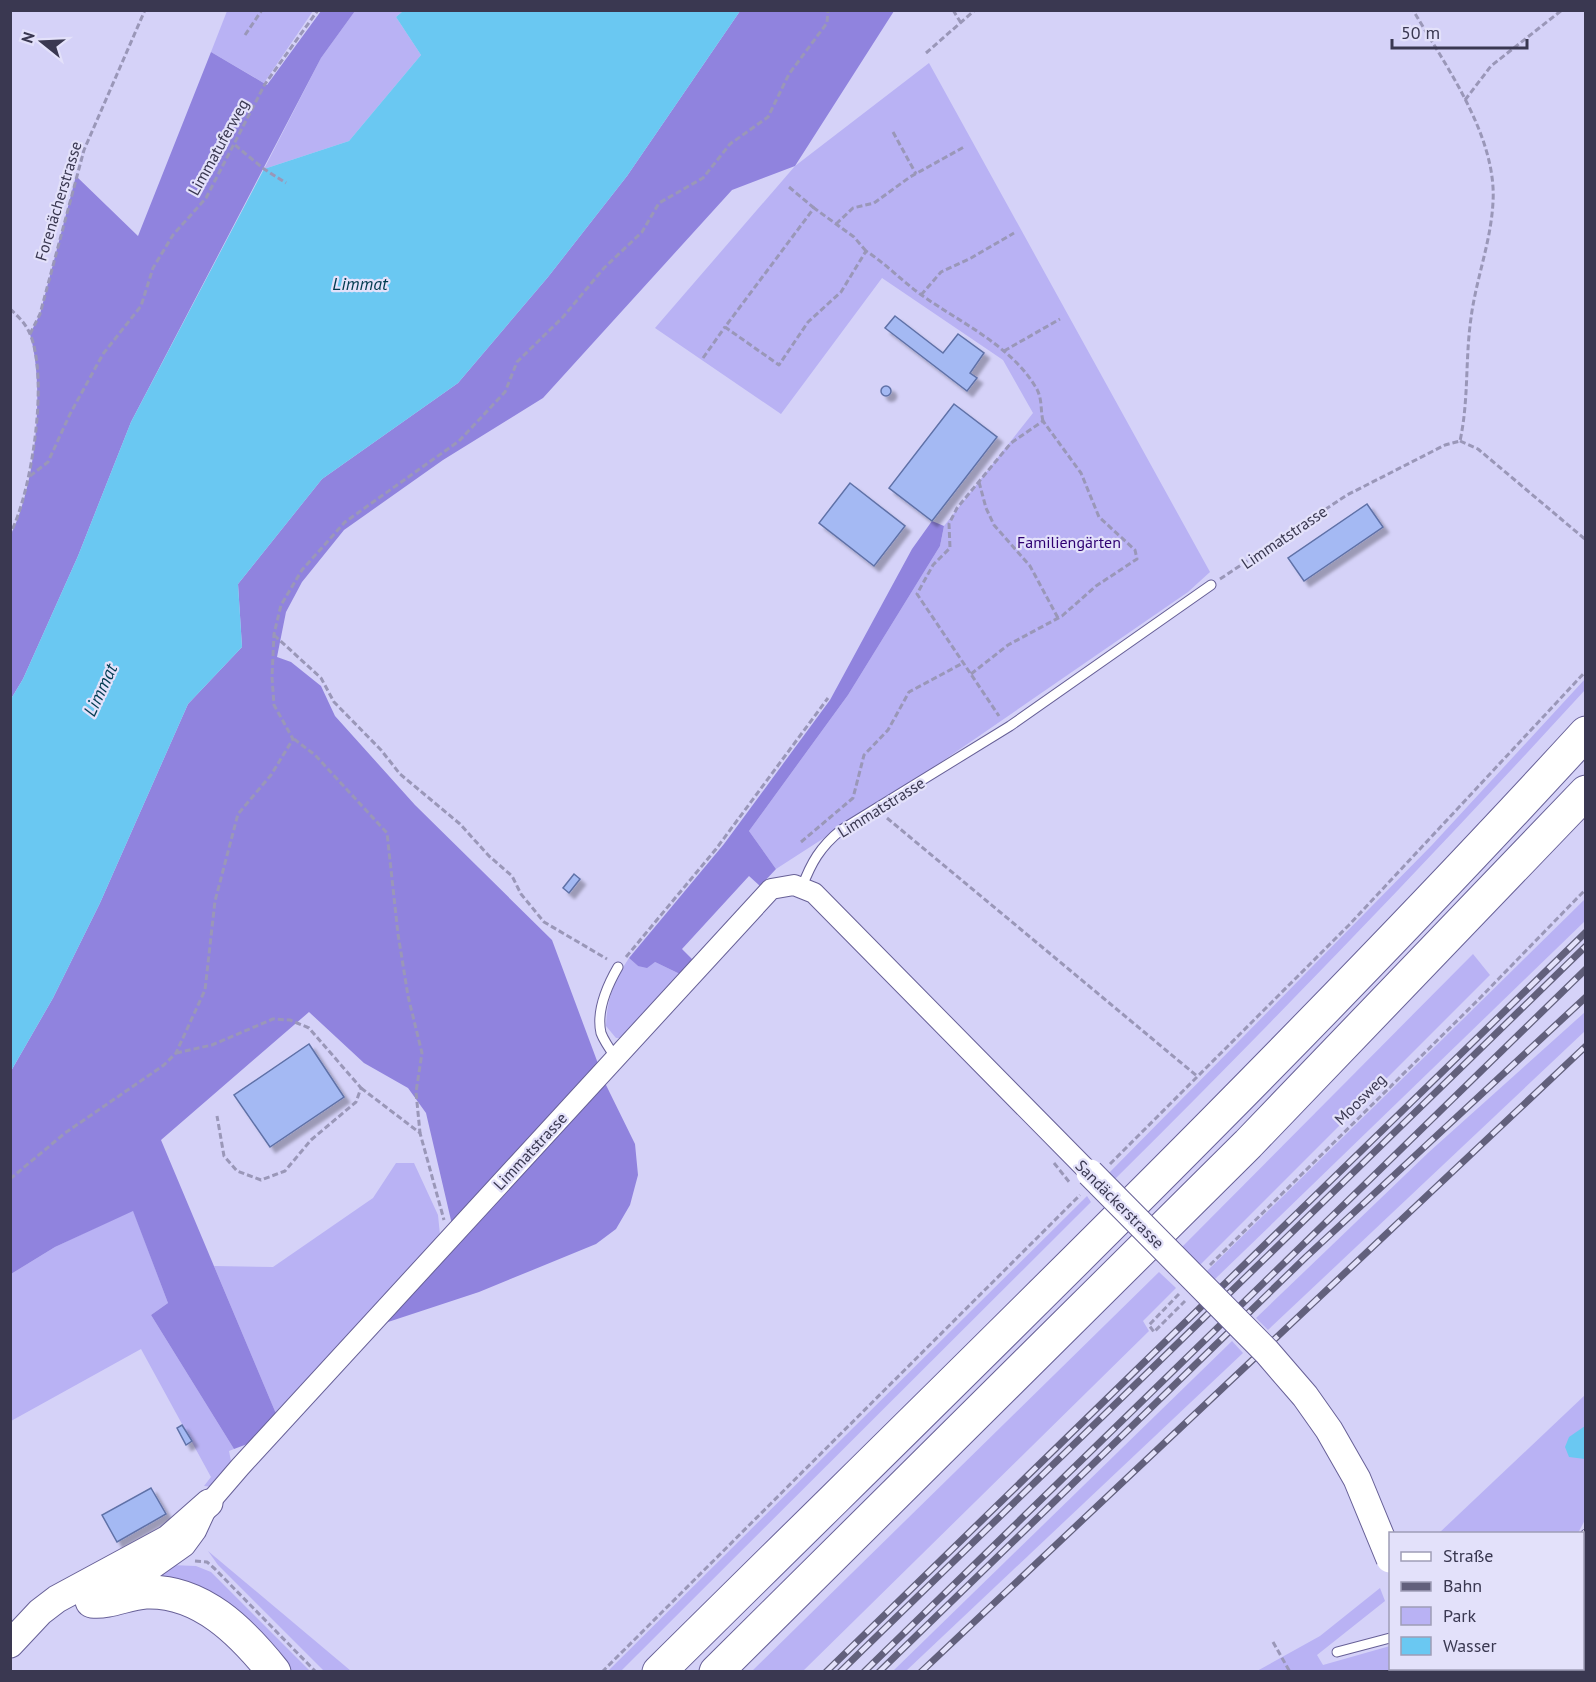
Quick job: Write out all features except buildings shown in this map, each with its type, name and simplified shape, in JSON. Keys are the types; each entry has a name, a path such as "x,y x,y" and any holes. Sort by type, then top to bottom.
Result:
{"highway":[{"path":"659,1671 1220,1115 1421,908 1586,733"},
{"path":"716,1671 1248,1144 1586,792"},
{"path":"92,1601 104,1603 143,1593 165,1593 188,1599 222,1618 274,1671"}],"street":[{"name":"Limmatstrasse","path":"92,1601 100,1592 144,1575 180,1550 196,1531 209,1503 771,889 783,885 802,887"},
{"name":"Sandäckerstrasse","path":"802,887 814,893 1085,1184 1267,1352 1305,1396 1329,1430 1357,1479 1389,1556"},
{"path":"16,1639 40,1612 57,1599 168,1539 209,1503"},
{"path":"16,1639 92,1601"}],"lane":[{"name":"Limmatstrasse","path":"802,887 811,862 824,844 841,830 877,810 1007,728 1211,585"},
{"path":"616,1058 602,1034 601,1011 606,992 618,968"},
{"path":"1337,1652 1389,1638"}],"path":[{"name":"Forenächerstrasse","path":"30,334 40,314 84,150 146,10"},
{"path":"245,35 262,10"},
{"name":"Limmatuferweg","path":"30,476 48,462 70,414 103,354 141,306 153,268 173,235 206,198 266,84 318,10"},
{"path":"449,1239 420,1133 416,1092 422,1053 408,996 398,934 387,833 315,756 293,739 274,705 272,678 274,634 280,605 302,570 345,522 459,441 505,392 517,362 563,317 604,268 642,232 659,203 703,178 730,144 768,117 789,74 827,23 828,10"},
{"path":"953,10 961,23"},
{"path":"926,53 975,10"},
{"path":"1413,10 1465,100 1486,150 1493,183 1488,239 1471,315 1467,403 1460,441 1478,449 1586,540"},
{"path":"1465,100 1491,66 1562,10"},
{"path":"893,132 916,174"},
{"path":"235,144 264,170 286,183"},
{"path":"836,224 853,208 874,203 916,174 964,147"},
{"path":"789,187 866,251 892,268 902,280 921,295 1004,351 1035,385 1042,399 1040,409 1043,422 1081,473 1099,517 1131,546 1137,555 1135,562 1096,586 1058,618 1008,645 971,674"},
{"path":"703,358 814,208"},
{"path":"921,295 941,272 1014,233"},
{"path":"725,327 779,365 808,322 841,292 866,251"},
{"path":"10,309 30,334 37,370 30,476 21,513 10,534"},
{"path":"1004,351 1060,319"},
{"path":"1007,728 917,594 933,565 950,548 949,530 952,518 1011,443 1043,422"},
{"name":"Limmatstrasse","path":"1211,585 1347,495 1445,445 1460,441"},
{"path":"979,482 986,508 994,525 1030,567 1058,618"},
{"path":"274,634 321,678 334,702 381,750 400,774 460,824 489,856 512,876 535,914 618,968 716,849 828,698"},
{"path":"801,842 853,798 864,755 888,729 909,692 963,663"},
{"path":"10,1179 65,1133 164,1065 176,1053 205,990 215,901 238,814 271,775 293,739"},
{"path":"877,810 1197,1076"},
{"name":"Moosweg","path":"1207,1268 1479,999 1586,889"},
{"path":"176,1053 212,1045 273,1019 290,1020 309,1028 362,1089 420,1133"},
{"path":"217,1116 224,1156 237,1171 261,1180 285,1171 311,1140 356,1102 362,1089"},
{"path":"1055,1158 1053,1165 1085,1184"},
{"path":"1182,1292 1149,1325 1154,1332 1191,1296"},
{"path":"1273,1642 1290,1671"}],"green space":[{"path":"227,11 313,11 264,83 211,52"},
{"path":"355,11 403,11 396,17 421,55 349,141 264,169 321,58"},
{"name":"Familiengärten","path":"929,63 1210,572 1188,592 934,767 776,869 749,831 848,695 940,546 944,526 1033,413 1003,360 882,278 781,414 655,328 795,166"},
{"path":"1585,679 1585,690 1470,815 1114,1180 1108,1174 1432,845"},
{"path":"1585,899 1585,921 1214,1280 1206,1272"},
{"path":"1473,954 1490,975 1199,1266 1182,1247"},
{"path":"629,958 638,966 655,962 682,975 623,1038 616,1038 606,1026 608,1007 615,982"},
{"path":"1585,1012 1585,1031 1268,1330 1256,1318 1429,1152"},
{"path":"396,1163 414,1163 438,1215 440,1235 277,1416 214,1266 273,1267 373,1198"},
{"path":"1087,1196 1091,1202 621,1671 608,1671"},
{"path":"133,1210 168,1303 151,1315 234,1449 229,1451 231,1461 226,1474 213,1487 204,1486 211,1477 141,1349 11,1421 11,1274 55,1247"},
{"path":"1159,1272 1176,1288 1143,1321 1149,1331 803,1671 752,1671"},
{"path":"1232,1341 1243,1353 906,1671 893,1671"},
{"path":"1585,1395 1585,1520 1579,1532 1440,1532"},
{"path":"208,1551 351,1671 324,1671 218,1565"},
{"path":"171,1565 196,1566 211,1572 310,1671 284,1671 148,1581"},
{"path":"1380,1588 1385,1601 1317,1655 1323,1665 1389,1646 1389,1670 1394,1670 1388,1672 1257,1671 1320,1636"}],"shaded area":[{"path":"321,11 355,11 321,58 131,422 78,556 23,679 11,699 11,534 27,489 36,436 37,381 30,334 40,314 76,176 138,236 211,52 267,85"},
{"path":"740,11 894,11 795,166 732,190 543,398 443,460 344,530 302,582 286,612 277,657 291,662 321,686 335,716 415,805 552,940 606,1085 635,1144 638,1175 630,1205 616,1229 596,1244 479,1292 385,1323 457,1246 426,1113 408,1088 364,1063 309,1012 161,1140 277,1416 250,1443 234,1449 151,1315 168,1303 133,1211 55,1247 11,1274 11,1071 53,998 100,903 188,704 242,647 238,584 322,479 458,383 548,277 627,176"},
{"path":"932,521 944,526 940,546 848,695 749,831 776,869 760,886 749,876 682,949 693,960 682,975 655,962 647,968 638,966 629,958 724,844 830,700 912,549"}],"water":[{"name":"Limmat","path":"403,11 740,11 627,176 548,277 458,383 322,479 238,584 242,647 188,704 100,903 53,998 11,1071 11,699 23,679 78,556 131,422 264,169 349,141 421,55 396,17"},
{"path":"1585,1426 1585,1459 1569,1457 1565,1447 1569,1437"}],"railway":[{"path":"826,1672 1586,932"},
{"path":"840,1672 1586,946"},
{"path":"864,1672 1586,969"},
{"path":"879,1672 1306,1257 1586,997"},
{"path":"921,1672 1586,1046"}]}
